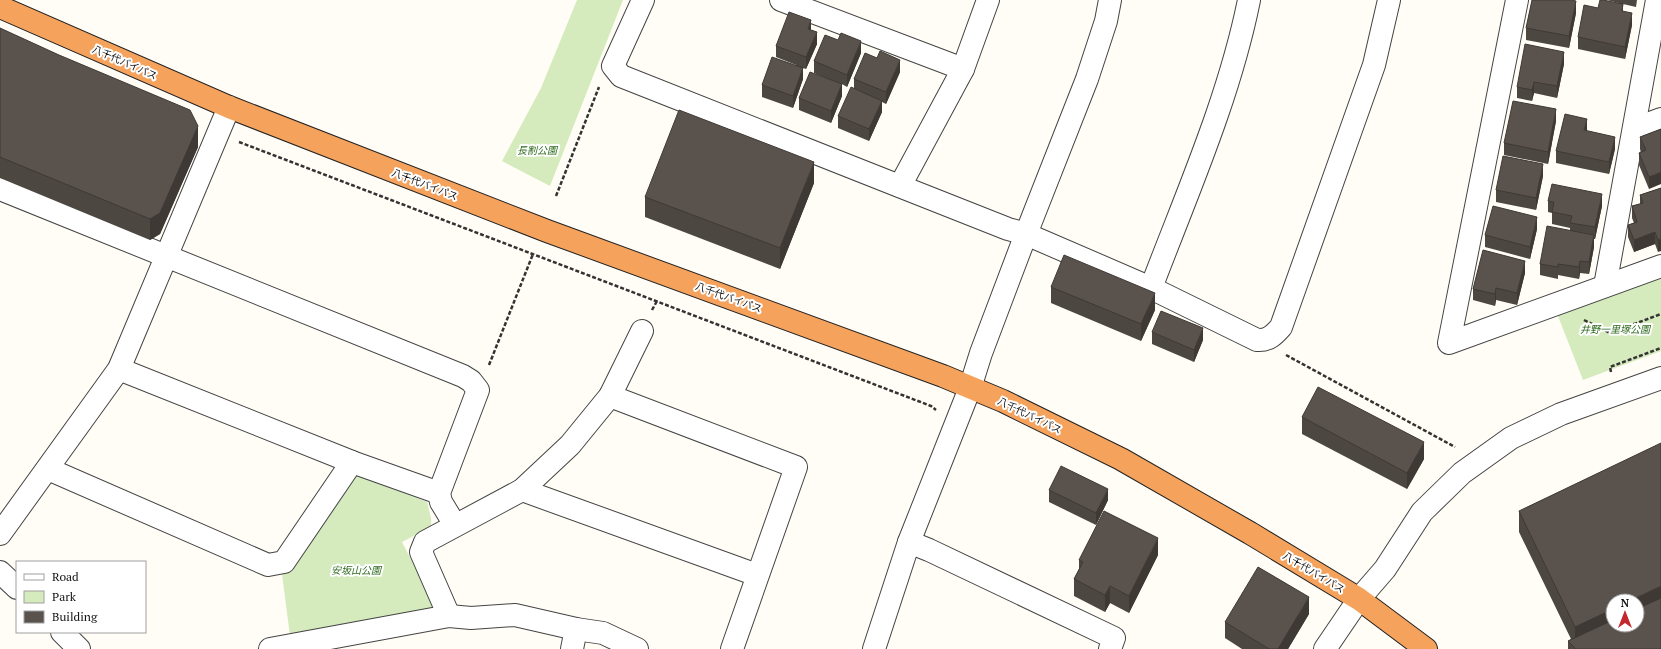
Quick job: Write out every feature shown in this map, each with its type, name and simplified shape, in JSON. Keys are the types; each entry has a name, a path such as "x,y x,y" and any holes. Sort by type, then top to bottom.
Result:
{"highway":[{"name":"八千代バイパス","path":"0,7 229,107 547,231 936,373 1002,401 1121,459 1250,533 1359,600 1426,649"}],"street":[{"path":"643,0 613,66 621,76 1008,229 1026,234 1151,288 1257,340 1264,341 1276,333 1280,327 1374,65 1389,0"},
{"path":"781,0 963,69"},
{"path":"900,186 963,69 988,0"},
{"path":"874,649 909,542 970,388 981,353 1026,234 1088,79 1106,21 1110,0"},
{"path":"1151,288 1224,96 1241,40 1249,0"},
{"path":"1517,0 1449,343 1661,266"},
{"path":"1605,286 1656,0"},
{"path":"0,534 119,369 229,107"},
{"path":"1634,129 1661,119"},
{"path":"0,189 463,376 471,381 478,390 439,493 441,502 456,525"},
{"path":"449,616 421,552 425,542 522,490 570,445 610,396 642,330"},
{"path":"119,369 352,462 439,493"},
{"path":"1325,649 1359,600 1385,569 1422,512 1462,473 1511,438 1561,414 1661,378"},
{"path":"610,396 796,466 732,649"},
{"path":"48,469 268,565 284,562 352,462"},
{"path":"522,490 757,574"},
{"path":"909,542 929,550 1114,638 1110,649"},
{"path":"0,572 16,587"},
{"path":"270,649 449,616 471,618 515,615 574,639 603,633 637,649"},
{"path":"63,633 79,649"}],"path":[{"path":"556,196 600,84 613,66"},
{"path":"237,141 931,406 936,411"},
{"path":"478,390 533,254"},
{"path":"1582,319 1610,333 1661,314"},
{"path":"1257,340 1462,451"},
{"path":"1614,377 1610,367 1661,348"}],"green space":[{"name":"長割公園","path":"577,0 623,0 550,186 502,161 541,88"},
{"name":"井野一里塚公園","path":"1661,274 1661,351 1583,380 1556,311"},
{"name":"安坂山公園","path":"357,475 427,502 431,518 431,527 402,542 433,602 431,611 290,636 282,574 289,573"}],"building":[{"path":"1532,0 1576,1 1569,36 1526,28"},
{"path":"1600,0 1623,4 1622,11 1632,13 1625,47 1578,37 1584,5 1598,8"},
{"path":"789,12 811,20 808,29 817,32 806,57 776,46"},
{"path":"0,28 59,55 190,110 198,126 160,213 150,219 0,157"},
{"path":"841,33 861,41 847,75 814,61 825,35 838,40"},
{"path":"1525,44 1564,52 1557,86 1534,82 1532,90 1517,87"},
{"path":"880,51 900,60 886,92 854,79 865,53 877,58"},
{"path":"772,57 803,68 793,96 762,85"},
{"path":"810,72 842,84 831,111 799,98"},
{"path":"851,87 882,101 869,129 838,116"},
{"path":"1513,101 1556,109 1548,152 1504,143"},
{"path":"679,110 814,162 780,248 645,197"},
{"path":"1565,114 1587,119 1584,130 1615,137 1609,162 1556,151"},
{"path":"1661,129 1661,172 1649,177 1639,153 1646,150 1640,137"},
{"path":"1503,156 1543,164 1536,198 1496,190"},
{"path":"1552,184 1602,194 1595,227 1570,223 1572,216 1552,212 1554,202 1548,201"},
{"path":"1661,188 1661,239 1658,240 1655,232 1634,240 1628,225 1637,222 1632,206 1643,203 1640,195"},
{"path":"1493,206 1537,217 1530,247 1485,235"},
{"path":"1547,226 1594,235 1589,262 1580,261 1579,267 1558,264 1558,267 1540,264"},
{"path":"1483,250 1525,261 1517,293 1496,288 1495,294 1473,289"},
{"path":"1064,255 1155,293 1141,324 1051,287"},
{"path":"1161,311 1203,328 1194,350 1152,332"},
{"path":"1318,387 1424,442 1407,473 1302,417"},
{"path":"1661,443 1661,586 1645,594 1605,593 1605,613 1575,627 1519,511"},
{"path":"1061,466 1108,489 1096,513 1049,490"},
{"path":"1104,511 1158,538 1129,596 1110,586 1105,595 1074,579 1083,562 1079,560"},
{"path":"1258,567 1309,597 1278,649 1269,649 1225,622"},
{"path":"1661,598 1661,649 1576,649 1568,641 1605,624 1605,633 1645,633 1645,605"}]}
